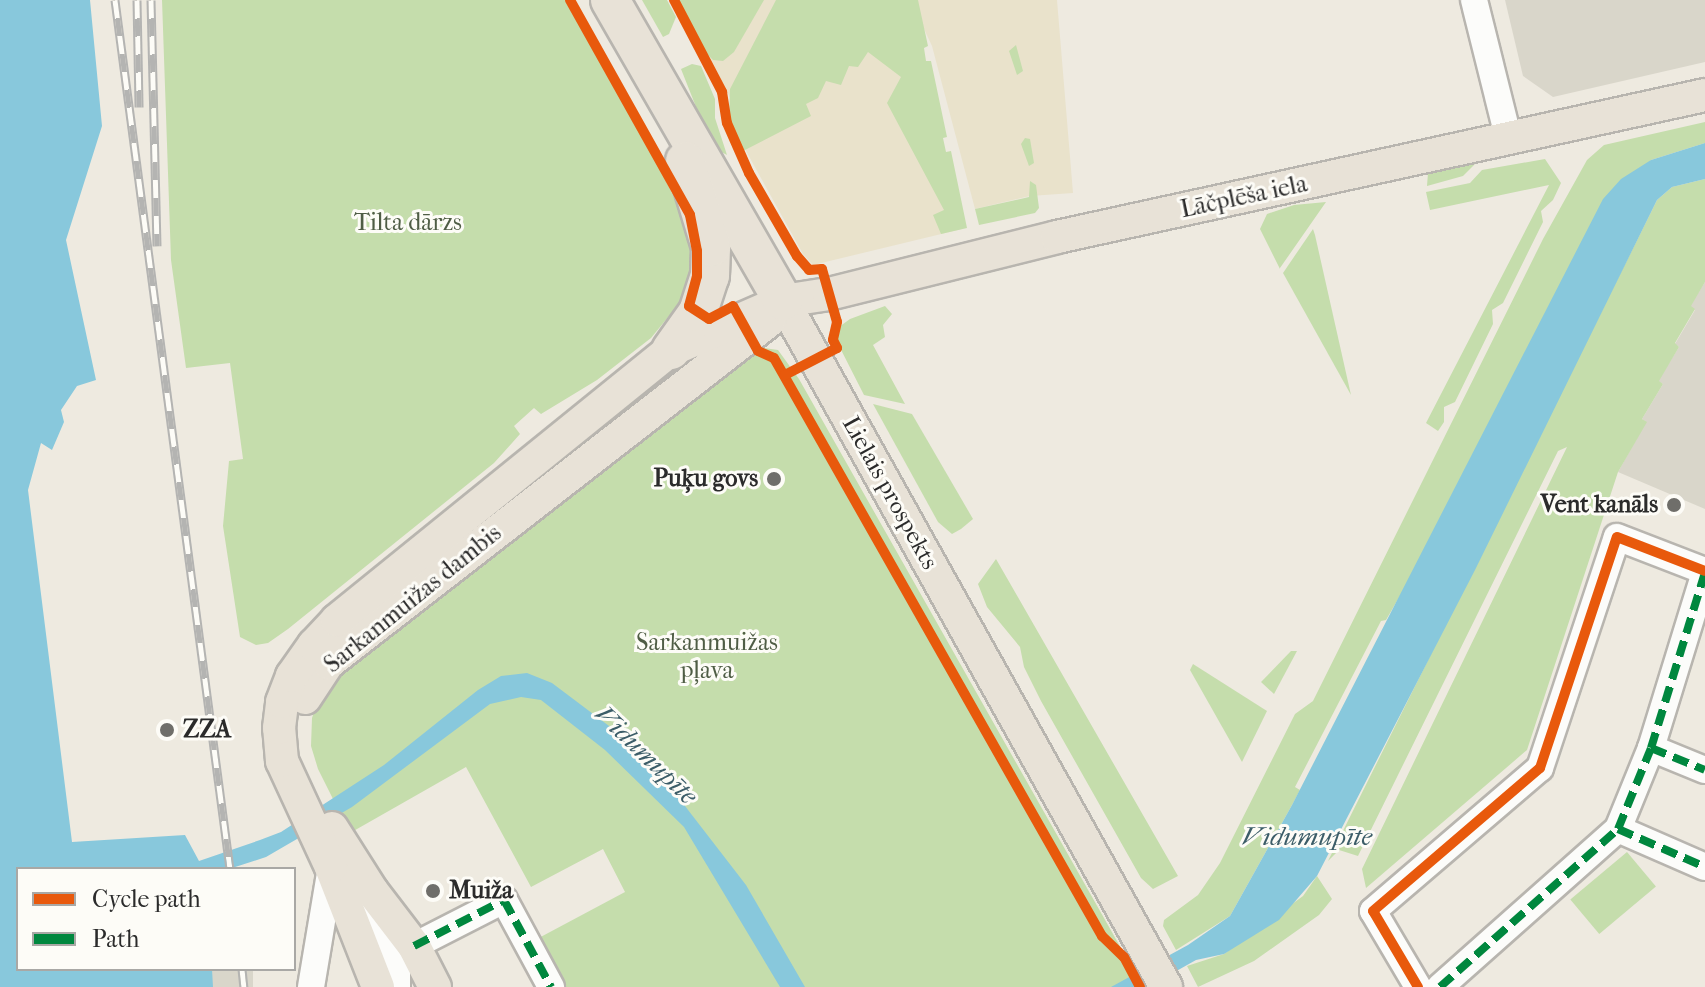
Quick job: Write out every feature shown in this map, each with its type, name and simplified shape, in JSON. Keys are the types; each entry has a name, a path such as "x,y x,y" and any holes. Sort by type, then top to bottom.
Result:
{"highway":[{"name":"Lielais prospekts","path":"610,0 783,301"},
{"path":"667,101 711,247 710,276 703,300 671,350"}],"main road":[{"name":"Lāčplēša iela","path":"671,350 783,301 829,294 1057,237 1705,95"},
{"name":"Sarkanmuižas dambis","path":"303,791 297,728 314,679 328,663 773,318 783,301"},
{"name":"Lielais prospekts","path":"783,301 1166,987"},
{"name":"Sarkanmuižas dambis","path":"378,987 331,852 303,791 282,761 279,728 282,702 292,676 337,620 671,350"},
{"name":"Sarkanmuižas dambis","path":"331,852 372,891 414,946 435,987"}],"street":[{"path":"1474,0 1509,140"},
{"path":"1418,987 1373,911 1540,768 1617,537 1705,572 1651,748 1618,829 1440,987"},
{"path":"1651,748 1705,770"},
{"path":"1618,829 1705,867"},
{"path":"311,987 331,852"},
{"path":"372,891 397,968 397,987"},
{"path":"414,946 504,900 551,987"}],"shaded area":[{"path":"682,0 1057,0 1073,193 1030,196 975,209 932,46 917,14 737,112"},
{"path":"1505,0 1705,0 1705,62 1553,97 1523,76"},
{"path":"893,39 962,229 813,265 803,254 746,151 736,121"},
{"path":"1705,282 1705,509 1618,472 1646,422 1642,419 1663,384 1658,381 1679,347 1675,344 1695,310 1690,306"},
{"path":"212,971 253,971 253,987 212,987"}],"green space":[{"name":"Tilta dārzs","path":"162,0 565,0 650,149 683,215 691,241 692,261 687,294 651,338 597,380 541,414 534,408 514,426 520,434 494,463 288,629 268,643 256,645 240,637 223,526 229,461 243,459 230,363 186,368 171,260"},
{"path":"642,0 667,0 676,17 669,34 663,37"},
{"path":"678,0 764,0 734,52 723,61 713,60 707,54"},
{"path":"776,0 918,0 928,46 924,48 926,61 931,61 947,137 943,138 946,152 951,151 967,228 941,234 933,215 944,210 887,103 901,77 868,52 858,67 849,66 841,85 826,81 818,98 806,104 811,116 743,151 729,118 730,89"},
{"path":"1016,45 1023,71 1017,75 1009,51"},
{"path":"692,64 701,66 715,99 715,118 727,155 714,148 708,137 681,69"},
{"path":"1705,122 1705,143 1651,160 1386,620 1381,621 1295,787 1300,790 1230,916 1176,950 1163,926 1164,920 1198,895 1220,863 1295,714 1313,701 1543,239 1587,160 1604,145"},
{"path":"1025,138 1030,139 1034,163 1029,166 1021,144"},
{"path":"1474,159 1476,163 1463,176 1427,186 1428,173 1436,168"},
{"path":"1545,159 1561,183 1553,200 1541,211 1543,222 1503,303 1492,310 1493,324 1455,402 1444,407 1444,422 1438,431 1426,423 1549,185 1430,210 1426,192 1470,183 1482,170"},
{"path":"1705,179 1705,282 1691,306 1695,309 1675,343 1679,347 1659,381 1663,384 1642,419 1647,422 1618,472 1527,750 1366,888 1362,869 1567,447 1558,451 1358,856 1339,850 1328,861 1657,200 1672,187"},
{"path":"1030,181 1036,185 1039,208 1035,213 979,225 975,209 1029,197"},
{"path":"1326,202 1280,269 1260,229 1267,214 1294,205"},
{"path":"1313,229 1315,235 1351,395 1283,273"},
{"path":"885,306 892,314 883,325 885,337 873,345 905,404 864,395 835,338 839,327 850,319"},
{"name":"Sarkanmuižas pļava","path":"752,350 778,350 799,379 1143,987 559,987 535,940 625,892 603,849 531,887 466,767 350,833 318,769 311,746 312,718 320,694 336,671"},
{"path":"873,404 912,414 973,519 961,529 952,534 938,522"},
{"path":"996,559 1178,876 1153,889 1141,878 1041,701 1024,667 1020,647 987,607 978,584"},
{"path":"1291,651 1297,651 1274,694 1261,682"},
{"path":"1193,664 1267,711 1242,762 1190,670"},
{"path":"1627,852 1656,886 1599,934 1570,900"},
{"path":"1317,876 1332,899 1319,915 1254,961 1198,987 1187,966 1224,954 1303,896"}],"water":[{"path":"0,0 90,0 102,126 66,240 96,380 77,386 61,410 64,422 52,450 41,443 28,490 72,842 185,835 199,861 260,840 281,832 384,765 478,690 501,676 527,673 552,683 621,735 668,784 746,885 805,987 780,987 684,827 605,750 541,700 521,697 490,704 352,807 266,857 235,867 16,867 16,971 212,971 213,987 0,987"},
{"name":"Vidumupīte","path":"1705,143 1705,179 1672,187 1657,200 1475,570 1317,876 1279,920 1224,954 1196,960 1148,987 1111,987 1188,945 1230,916 1292,805 1603,199 1621,179 1651,160"}],"railway":[{"path":"115,0 230,867"},
{"path":"137,0 139,107"},
{"path":"151,0 157,246"},
{"path":"242,971 244,987"}],"marked path":[{"path":"1440,987 1618,829 1651,748 1705,572"},
{"path":"1651,748 1705,770"},
{"path":"1618,829 1705,867"},
{"path":"414,946 504,900 551,987"}],"cycle path":[{"path":"570,0 690,215 697,251 697,276 689,306 709,319 733,306 758,351 774,358 1102,936 1124,957 1140,987"},
{"path":"674,0 722,92 727,123 749,173 797,256 809,270 822,269 837,322 833,340 837,348 785,375"},
{"path":"1418,987 1373,911 1540,768 1617,537 1705,571"}],"place":[{"name":"Puķu govs","path":"774,479"},
{"name":"Vent kanāls","path":"1674,505"},
{"name":"ZZA","path":"167,730"},
{"name":"Muiža","path":"433,891"}]}
